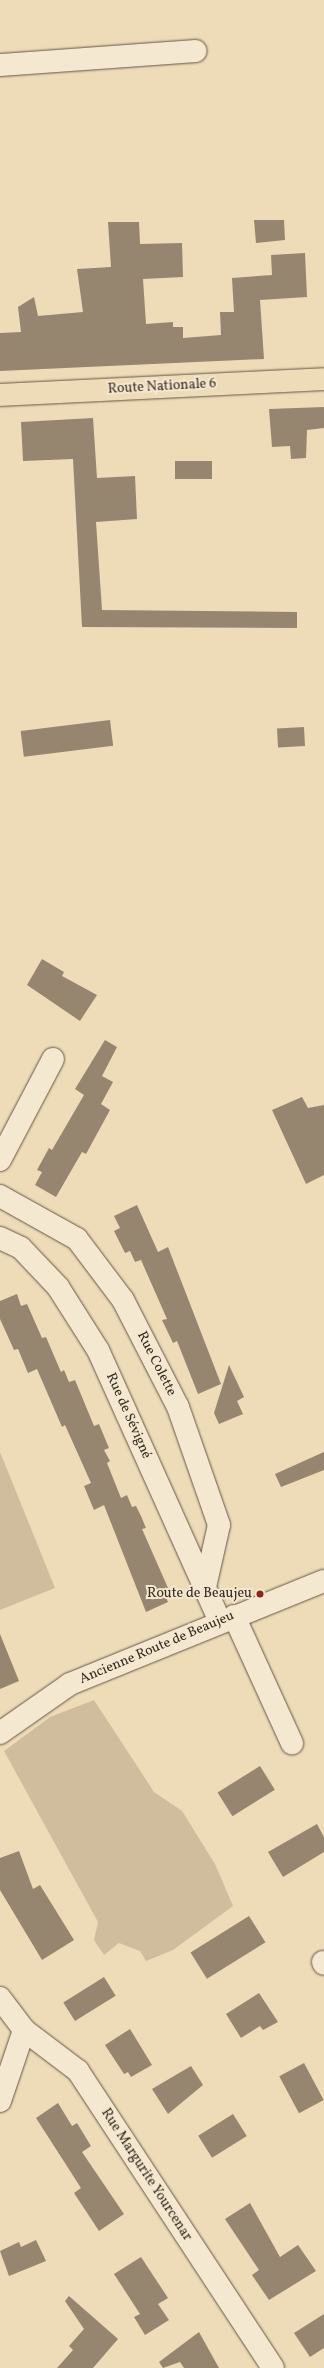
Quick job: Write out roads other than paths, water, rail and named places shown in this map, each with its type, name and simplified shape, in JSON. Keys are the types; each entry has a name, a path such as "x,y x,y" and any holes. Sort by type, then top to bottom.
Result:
{"main road":[{"name":"Route Nationale 6","path":"0,395 324,379"}],"street":[{"path":"0,65 196,51"},
{"path":"0,1160 53,1059"},
{"name":"Rue Colette","path":"0,1196 77,1239 123,1300 178,1407 220,1525 205,1587"},
{"name":"Rue de Sévigné","path":"0,1238 21,1248 58,1287 98,1350 205,1587 227,1618 292,1743"},
{"name":"Ancienne Route de Beaujeu","path":"0,1733 70,1684 227,1618 324,1581"},
{"name":"Rue Margurite Yourcenar","path":"0,1998 24,2030 78,2071 273,2368"},
{"path":"0,2101 24,2030"}],"place":[{"name":"Route de Beaujeu","path":"260,1594"}]}
